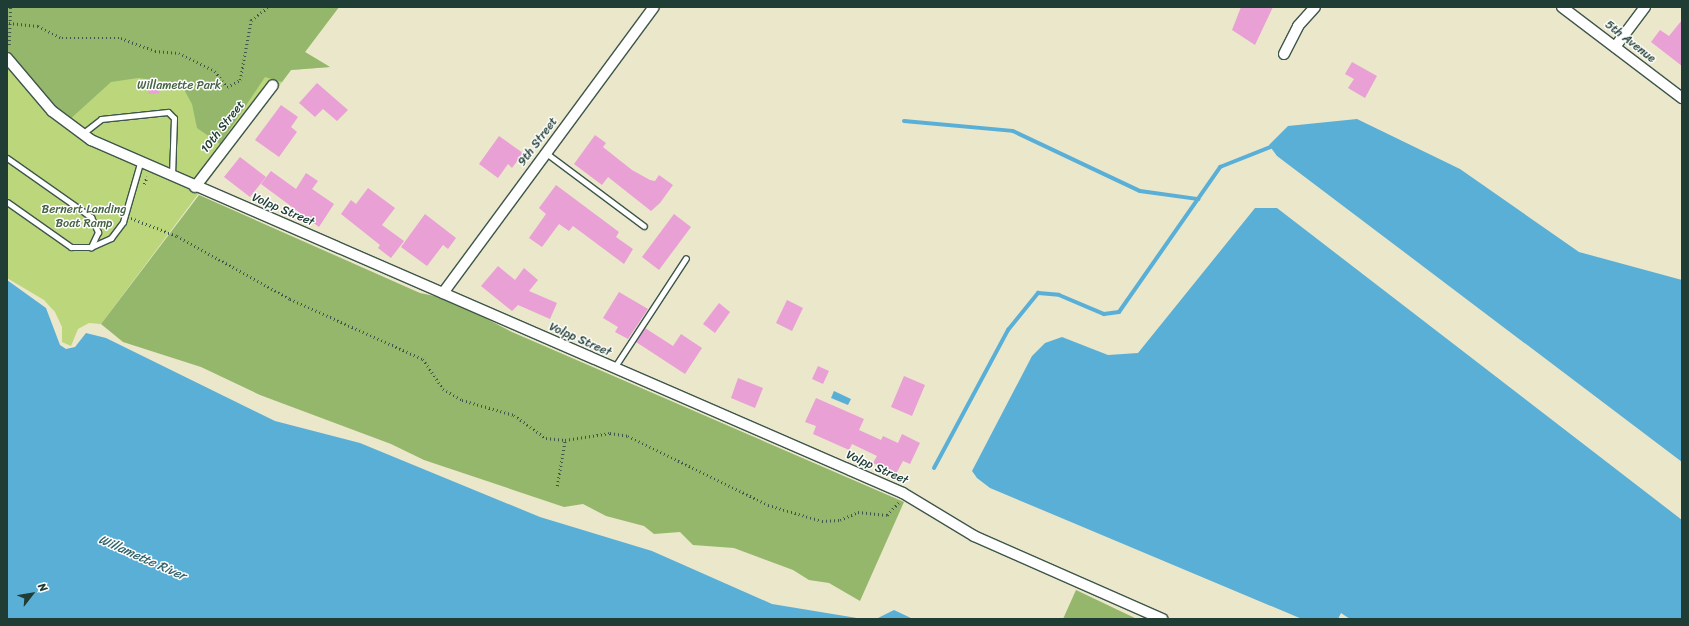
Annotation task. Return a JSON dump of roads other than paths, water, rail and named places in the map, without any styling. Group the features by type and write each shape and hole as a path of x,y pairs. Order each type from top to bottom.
{"street":[{"name":"9th Street","path":"443,293 654,7"},
{"path":"1284,54 1298,26 1315,7"},
{"name":"5th Avenue","path":"1562,7 1682,98"},
{"path":"1615,47 1644,7"},
{"name":"Volpp Street","path":"7,58 52,111 82,134 140,163 903,493 974,536 1162,619"},
{"name":"10th Street","path":"195,187 273,85"}],"lane":[{"path":"82,134 101,119 168,112 174,118 172,177"},
{"path":"546,153 644,226"},
{"path":"7,158 91,217 98,232 91,247"},
{"path":"7,202 71,247 91,247 112,238 125,216 140,163"},
{"path":"614,369 686,258"}],"water":[{"path":"1357,119 1460,169 1579,252 1682,280 1682,462 1277,156 1269,145 1288,126"},
{"path":"1255,208 1277,208 1682,520 1682,619 1350,619 1341,613 1338,619 1302,619 990,488 977,478 972,471 1032,356 1045,343 1062,337 1108,355 1138,353"},
{"name":"Willamette River","path":"7,280 46,308 60,345 66,349 75,347 86,333 106,338 275,421 360,443 540,517 652,551 772,604 863,619 7,619"},
{"path":"834,391 851,399 848,405 831,398"},
{"path":"894,610 913,619 876,619"}],"waterway":[{"path":"904,121 1013,131 1140,191 1198,199"},
{"path":"934,468 1008,330 1038,293 1059,295 1104,314 1119,312 1220,167 1273,146"}],"park label":[{"name":"Willamette Park","path":"179,86"},
{"name":"Bernert Landing Boat Ramp","path":"84,217"}]}
